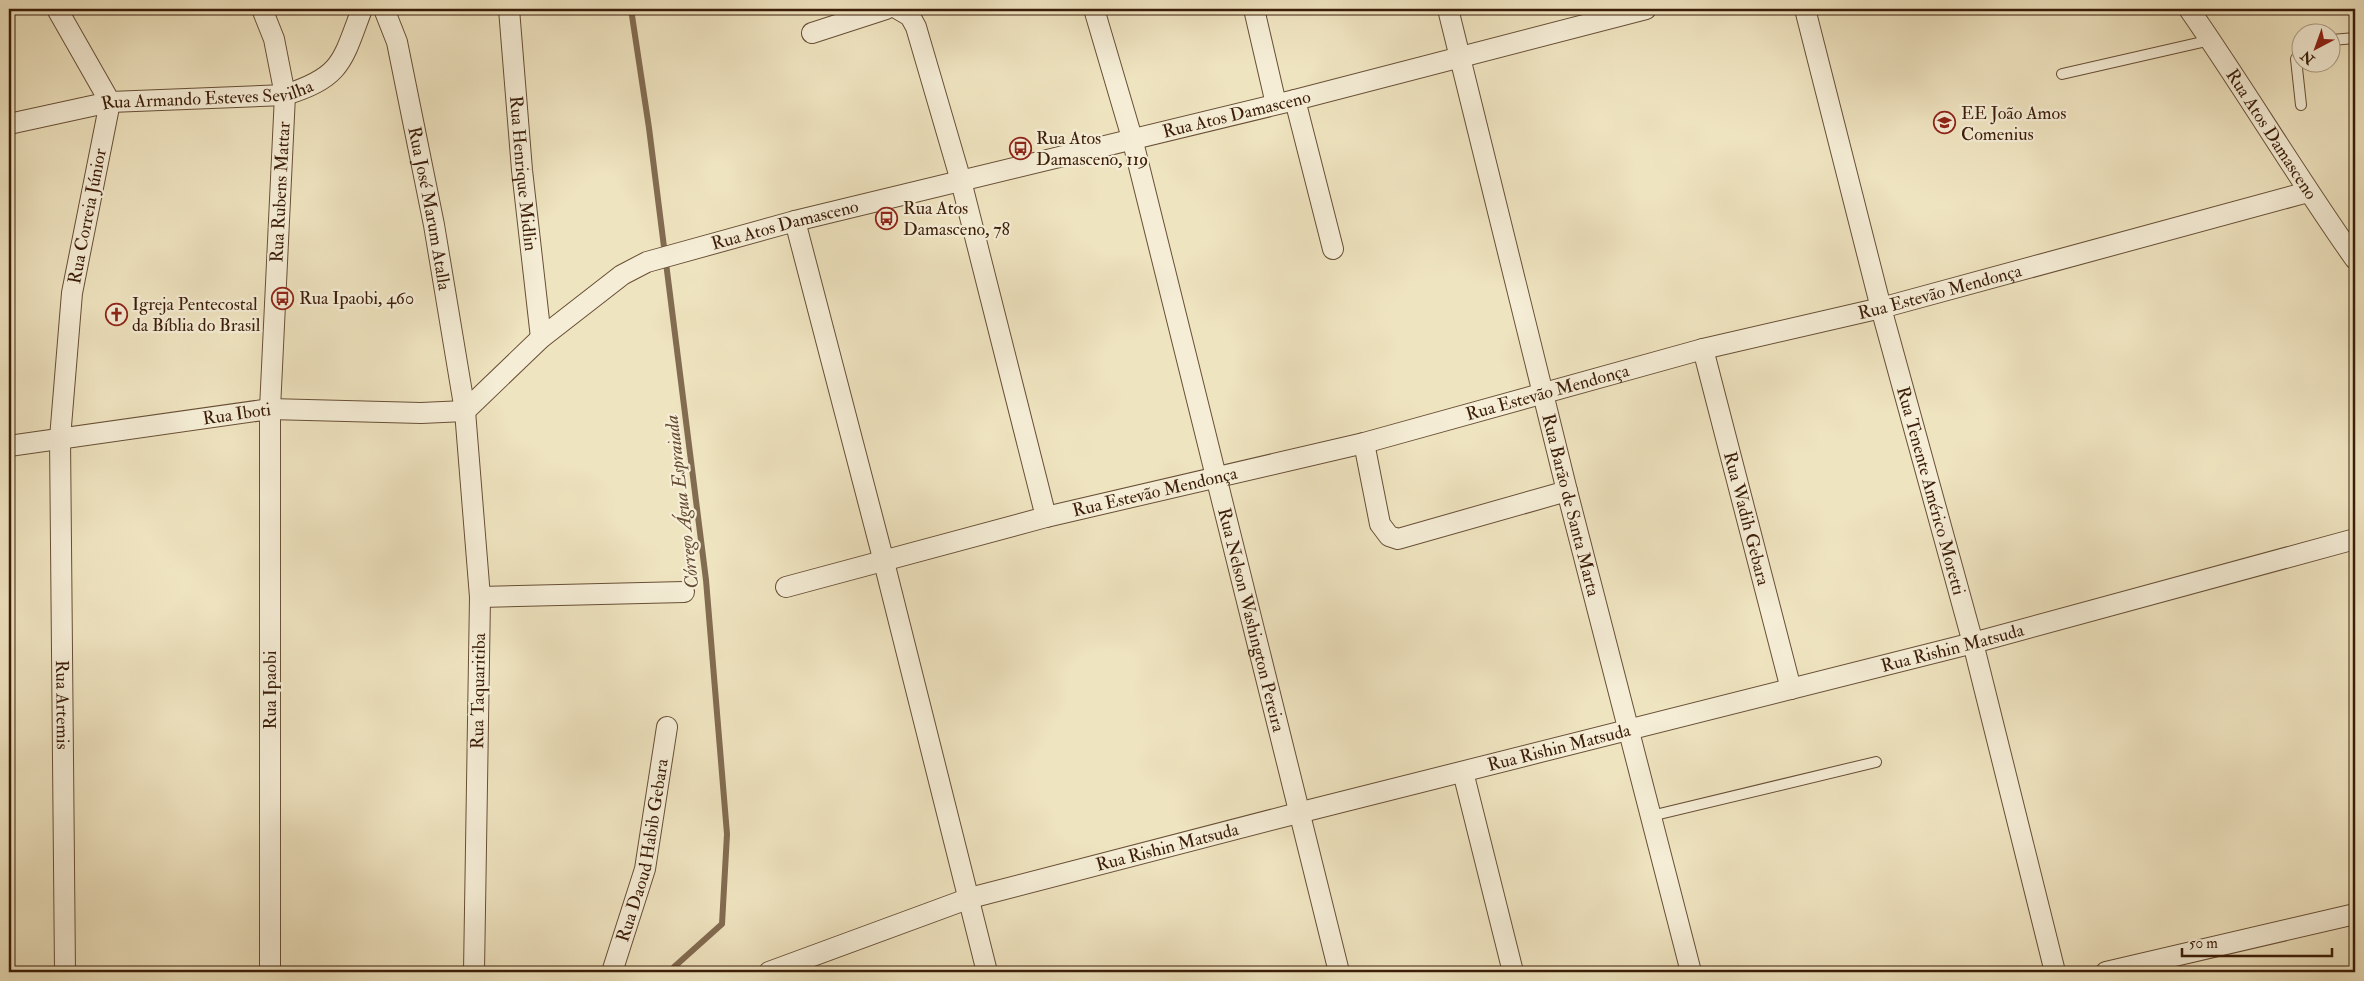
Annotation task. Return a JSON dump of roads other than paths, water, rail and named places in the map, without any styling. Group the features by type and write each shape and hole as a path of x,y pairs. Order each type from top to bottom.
{"street":[{"path":"57,9 110,102"},
{"name":"Rua Rubens Mattar","path":"262,9 274,39 284,95 270,408"},
{"name":"Rua Armando Esteves Sevilha","path":"9,124 110,102 284,95 312,87 335,69 343,58 362,9"},
{"name":"Rua José Marum Atalla","path":"384,9 397,42 434,225 465,411"},
{"name":"Rua Henrique Midlin","path":"509,9 522,170 541,338"},
{"path":"812,33 886,9"},
{"path":"898,9 910,16 916,27 961,181 1046,517"},
{"name":"Rua Nelson Washington Pereira","path":"1094,9 1132,138 1339,972"},
{"path":"1254,9 1333,249"},
{"name":"Rua Barão de Santa Marta","path":"1448,9 1545,393 1567,491 1691,972"},
{"name":"Rua Atos Damasceno","path":"465,411 541,338 622,275 647,262 795,221 1286,102 1646,9"},
{"name":"Rua Tenente Américo Moretti","path":"1805,9 1881,308 1973,643 2055,972"},
{"name":"Rua Atos Damasceno","path":"2189,9 2211,40 2308,192 2355,259"},
{"name":"Rua Correia Júnior","path":"60,438 72,293 110,102"},
{"name":"Rua Estevão Mendonça","path":"786,587 1046,517 1215,476 1364,443 1703,349 1881,308 2308,192"},
{"path":"795,221 970,898 987,972"},
{"name":"Rua Wadih Gebara","path":"1703,349 1791,689"},
{"name":"Rua Iboti","path":"9,446 270,408 421,413 465,411"},
{"name":"Rua Ipaobi","path":"270,408 270,972"},
{"name":"Rua Taquaritiba","path":"465,411 480,596 474,972"},
{"name":"Rua Artemis","path":"60,438 65,972"},
{"path":"1364,443 1380,524 1389,536 1398,539 1567,491"},
{"name":"Rua Rishin Matsuda","path":"769,972 970,898 1298,813 1973,643 2355,539"},
{"path":"480,596 684,592"},
{"name":"Rua Daoud Habib Gebara","path":"612,972 645,869 667,727"},
{"path":"1463,772 1513,972"},
{"path":"2106,972 2355,914"}],"lane":[{"path":"2342,39 2355,38"},
{"path":"2062,74 2211,40"},
{"path":"2297,72 2301,105"},
{"path":"1651,816 1876,762"}],"waterway":[{"name":"Córrego Água Espraiada","path":"631,9 649,128 706,580 727,834 722,924 674,967 672,972"}],"place":[{"name":"EE João Amos Comenius","path":"1945,123"},
{"name":"Rua Atos Damasceno, 119","path":"1020,148"},
{"name":"Rua Atos Damasceno, 78","path":"887,218"},
{"name":"Rua Ipaobi, 460","path":"283,298"},
{"name":"Igreja Pentecostal da Bíblia do Brasil","path":"116,314"}]}
